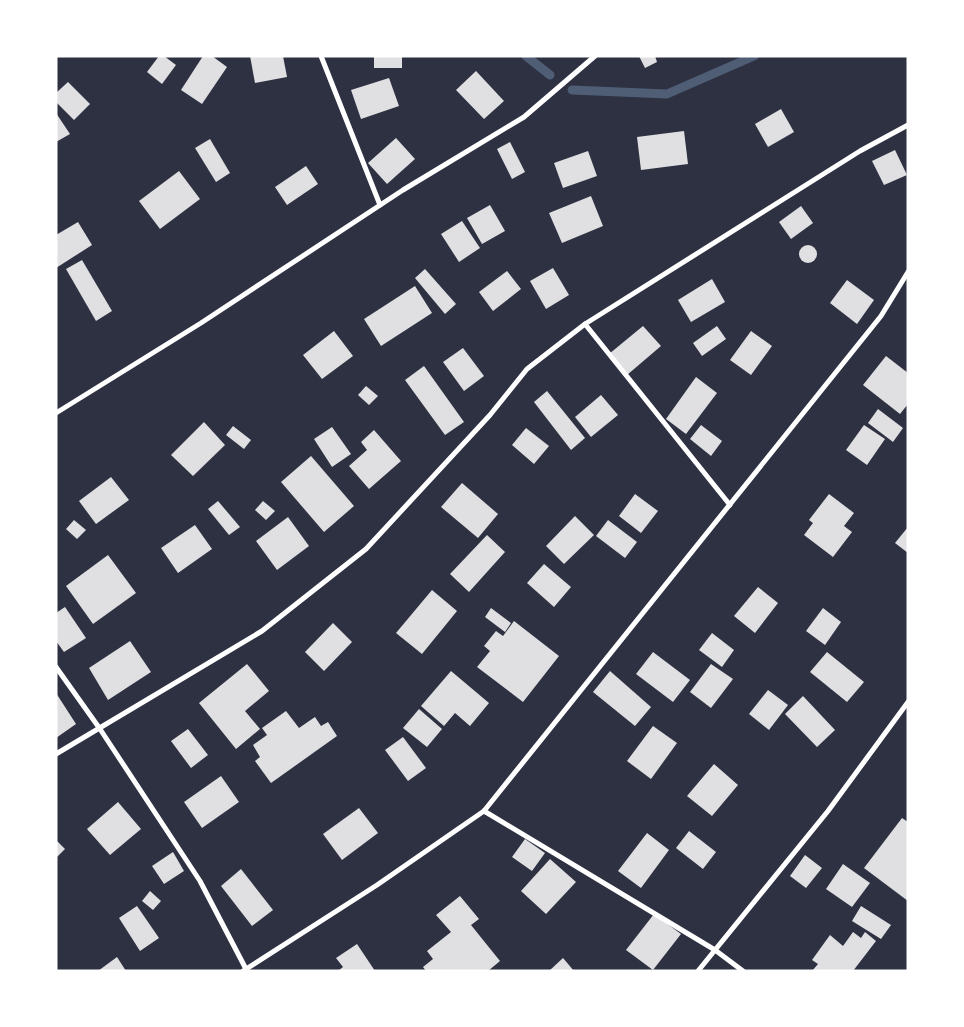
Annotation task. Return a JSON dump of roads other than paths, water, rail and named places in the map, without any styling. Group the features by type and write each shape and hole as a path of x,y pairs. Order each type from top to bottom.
{"street":[{"path":"321,56 380,205"},
{"path":"56,413 202,323 402,190 524,117 595,56"},
{"path":"56,754 262,632 366,548 490,415 527,369 585,324 860,151 908,125"},
{"path":"56,666 100,729 200,882 245,970 378,886 484,811 881,316 908,272"},
{"path":"585,324 730,505"},
{"path":"698,971 828,811 908,702"},
{"path":"484,811 715,950 743,971"}],"waterway":[{"path":"526,56 550,75"},
{"path":"572,90 667,94 754,56"}]}
